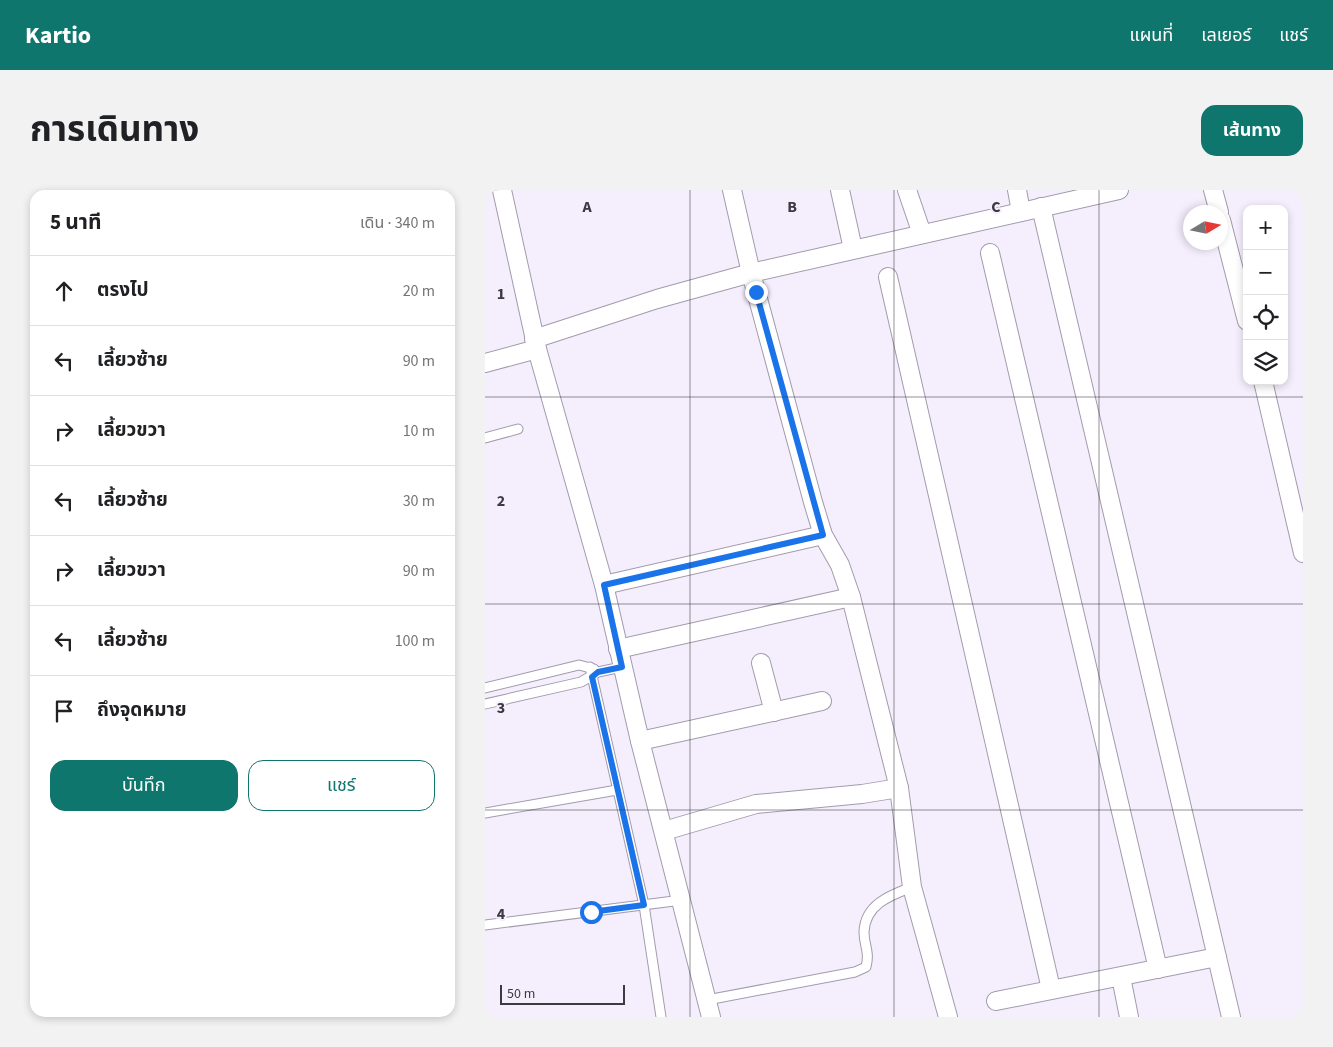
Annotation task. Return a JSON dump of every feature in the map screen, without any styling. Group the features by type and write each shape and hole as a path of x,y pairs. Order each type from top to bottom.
{"street":[{"path":"502,190 535,344 604,585 640,741 711,1017"},
{"path":"733,190 751,273 823,535 840,565 851,597 899,788 912,887 948,1017"},
{"path":"840,190 853,249"},
{"path":"907,190 922,234"},
{"path":"1017,190 1021,212"},
{"path":"485,363 657,299 751,273 1119,190"},
{"path":"1213,190 1217,205"},
{"path":"1041,207 1231,1017"},
{"path":"1228,247 1243,305"},
{"path":"990,253 1158,969"},
{"path":"888,278 1051,988"},
{"path":"1264,385 1303,553"},
{"path":"604,585 823,535"},
{"path":"618,649 851,597"},
{"path":"761,663 774,712"},
{"path":"640,741 822,702"},
{"path":"664,831 756,804 862,794 899,788"},
{"path":"996,1001 1051,988 1121,977 1217,957"},
{"path":"1121,977 1129,1017"},
{"path":"933,1017 942,995"}],"lane":[{"path":"485,438 518,429"},
{"path":"485,688 579,665 593,672"},
{"path":"485,704 581,682 593,672 622,667"},
{"path":"593,672 617,790 644,905 661,1017"},
{"path":"485,813 617,790"},
{"path":"707,1000 855,972 866,967 869,956 864,932 867,918 884,898 912,887"},
{"path":"485,925 682,900"}],"route":[{"path":"591,912 644,905 592,677 598,672 622,667 604,585 823,535 756,292"}]}
